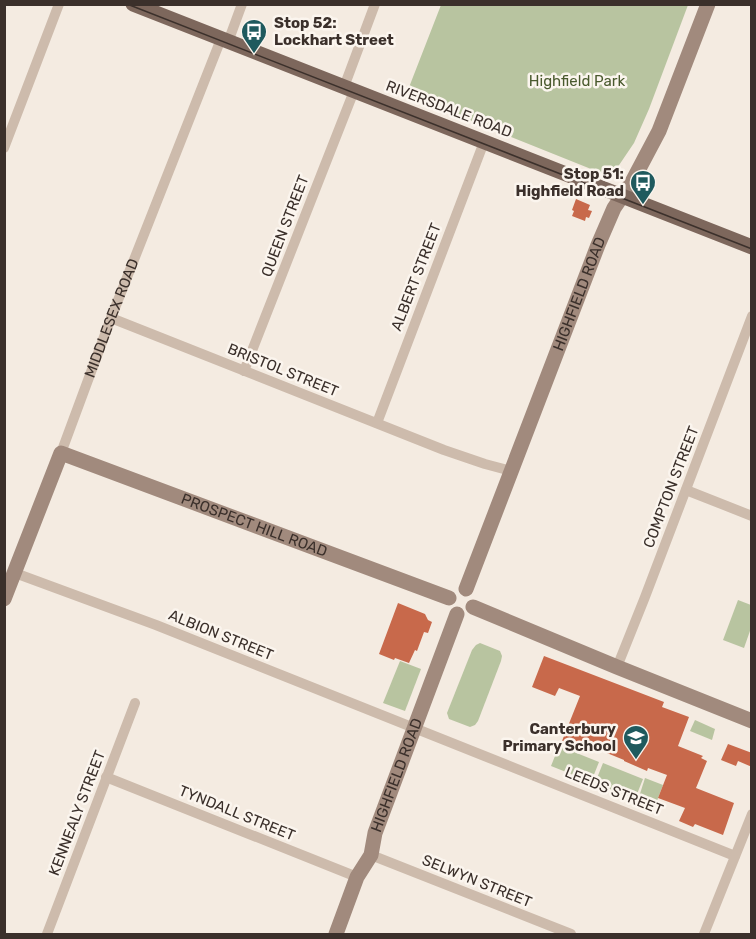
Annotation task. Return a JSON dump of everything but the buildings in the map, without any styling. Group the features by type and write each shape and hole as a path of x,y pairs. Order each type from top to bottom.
{"main road":[{"name":"RIVERSDALE ROAD","path":"133,4 752,247"},
{"name":"HIGHFIELD ROAD","path":"466,589 598,245 614,208 646,157 659,131 708,4"},
{"name":"MIDDLESEX ROAD","path":"4,599 61,453"},
{"name":"PROSPECT HILL ROAD","path":"61,453 449,598"},
{"path":"457,589 466,589 474,597 473,607 467,613 457,614 449,607 449,598 457,589"},
{"path":"473,607 752,721"},
{"name":"HIGHFIELD ROAD","path":"336,934 357,877 371,855 375,833 457,614"}],"street":[{"path":"4,148 59,4"},
{"name":"MIDDLESEX ROAD","path":"61,453 111,318 212,63 242,4"},
{"name":"QUEEN STREET","path":"244,371 349,89 375,4"},
{"name":"ALBERT STREET","path":"377,423 484,142"},
{"name":"COMPTON STREET","path":"617,667 752,316"},
{"name":"BRISTOL STREET","path":"111,318 444,450 512,471"},
{"path":"686,490 752,516"},
{"name":"ALBION STREET","path":"15,573 156,625 415,728"},
{"name":"KENNEALY STREET","path":"47,934 135,703"},
{"name":"LEEDS STREET","path":"415,728 735,856"},
{"name":"TYNDALL STREET","path":"106,777 357,877"},
{"path":"704,934 752,814"},
{"name":"SELWYN STREET","path":"371,855 571,934"}],"green space":[{"name":"Highfield Park","path":"441,4 688,5 634,143 611,177 406,95"},
{"path":"738,600 751,605 751,628 744,648 723,640"},
{"path":"480,643 500,651 502,656 478,721 470,727 449,719 447,713 472,650"},
{"path":"400,661 421,669 405,711 383,703"},
{"path":"695,720 715,729 712,740 690,731"},
{"path":"559,746 599,762 591,782 551,766"},
{"path":"603,763 643,779 635,799 595,783"},
{"path":"645,778 663,785 655,806 638,800"}],"tram line":[{"path":"127,4 752,249"}],"place":[{"name":"Stop 52: Lockhart Street","path":"254,55"},
{"name":"Stop 51: Highfield Road","path":"643,206"},
{"name":"Canterbury Primary School","path":"636,761"}]}
